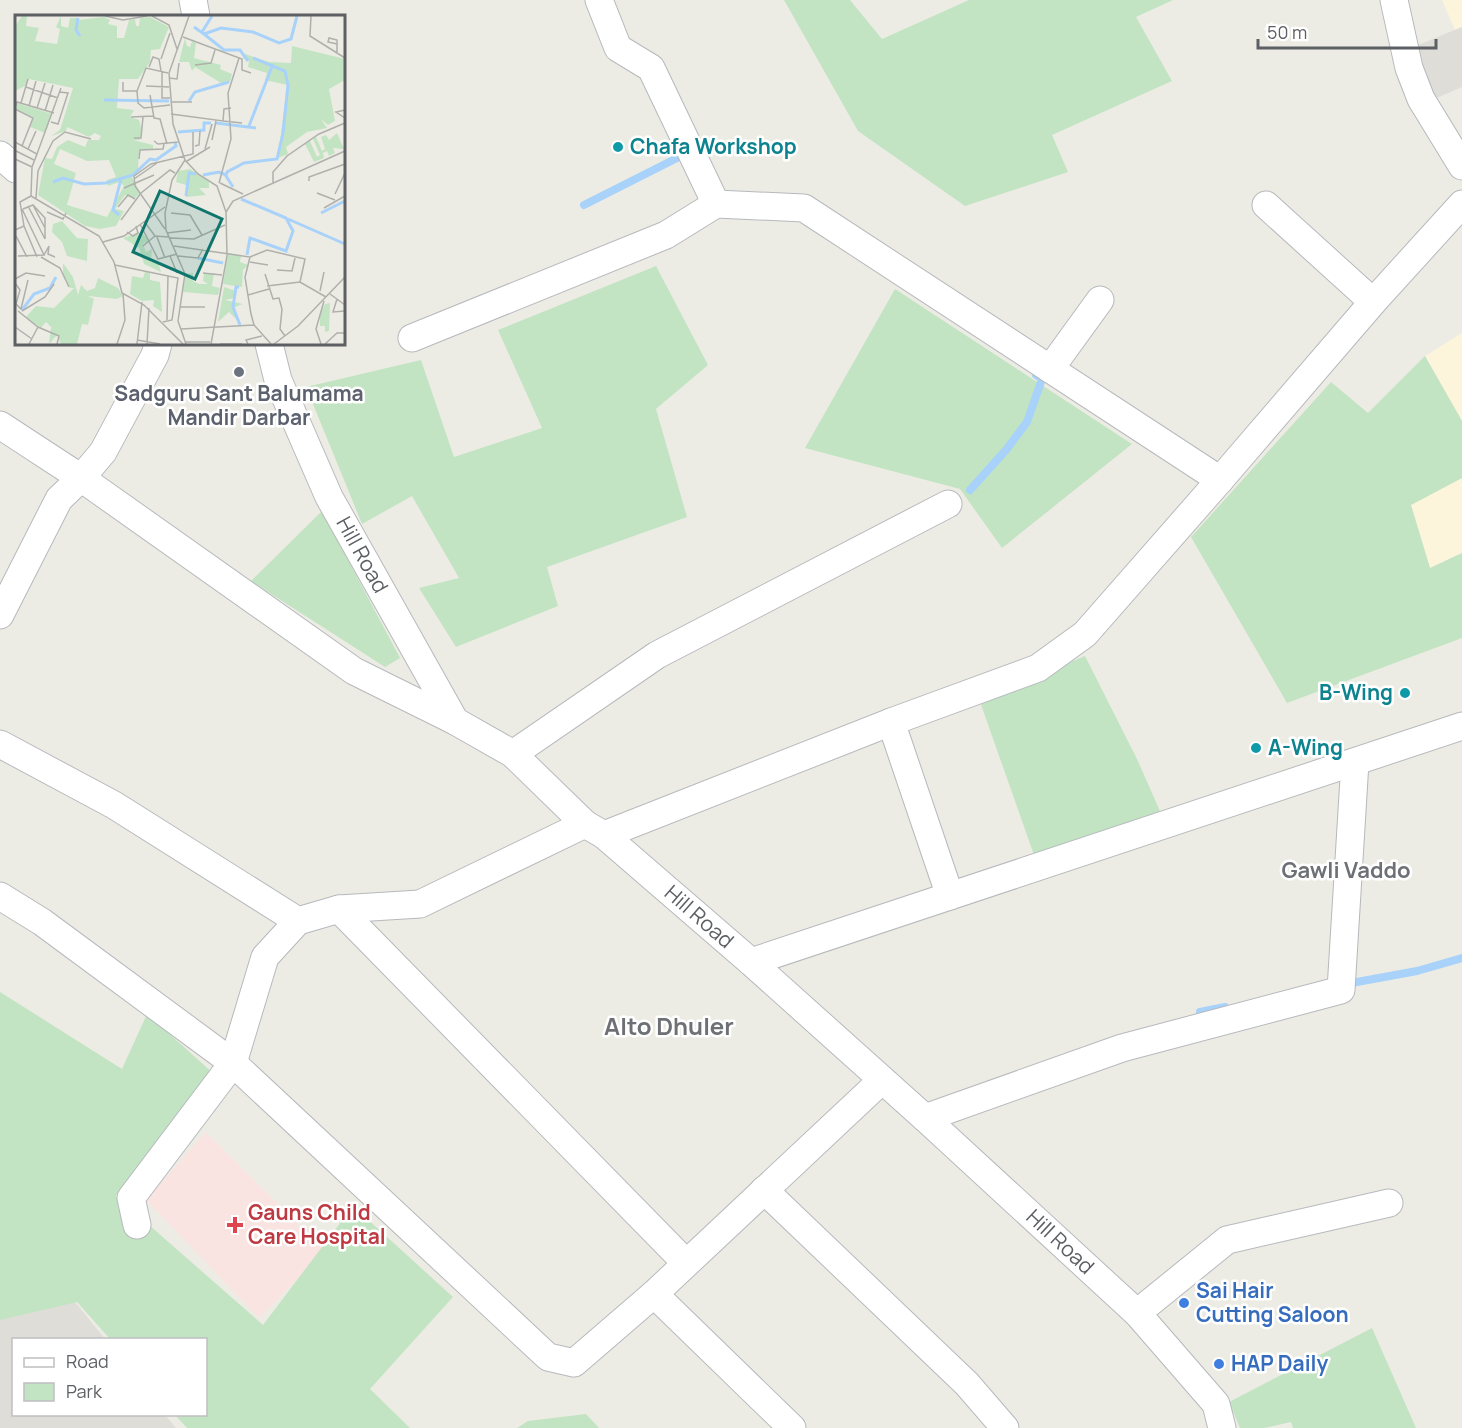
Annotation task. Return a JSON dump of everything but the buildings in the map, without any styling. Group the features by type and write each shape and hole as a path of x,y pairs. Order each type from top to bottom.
{"street":[{"path":"193,0 196,15"},
{"path":"599,0 618,48 651,68 716,204"},
{"path":"1394,0 1409,68 1421,99 1462,166"},
{"path":"0,155 15,168"},
{"path":"412,338 666,235 716,204 804,208 1220,480"},
{"path":"137,1225 130,1198 233,1063 264,957 298,921 339,909 420,904 594,829 1038,668 1084,634 1373,302 1462,204"},
{"path":"1266,205 1373,302"},
{"path":"1050,369 1100,300"},
{"path":"0,615 59,499 103,452 155,355 158,345"},
{"name":"Hill Road","path":"269,345 278,380 329,497 455,721 513,754 594,829 751,962 1137,1313 1216,1404 1222,1428"},
{"path":"0,425 81,478 354,671 455,721"},
{"path":"513,754 657,655 948,504"},
{"path":"891,722 950,896"},
{"path":"751,962 1462,726"},
{"path":"0,744 114,805 298,921"},
{"path":"925,1119 1122,1048 1341,990 1355,762"},
{"path":"0,896 42,922 233,1063 548,1357 574,1363 654,1293 882,1080"},
{"path":"339,909 686,1263"},
{"path":"764,1190 967,1384 1005,1428"},
{"path":"1137,1313 1227,1240 1389,1203"},
{"path":"654,1293 792,1428"}],"shaded area":[{"path":"1442,0 1462,0 1462,27 1455,30"},
{"path":"1462,27 1462,87 1432,100 1413,47"},
{"path":"1462,333 1462,421 1425,356"},
{"path":"1462,478 1462,553 1430,568 1411,505"},
{"name":"Gauns Child Care Hospital","path":"206,1132 325,1251 259,1318 146,1200"},
{"path":"43,1262 104,1338 12,1338 12,1416 166,1416 176,1428 0,1428 0,1304"}],"green space":[{"path":"784,0 850,0 882,39 969,0 1173,0 1136,17 1172,81 1052,135 1068,172 965,206 858,131"},
{"path":"656,266 708,365 656,409 687,517 547,567 558,606 456,647 419,588 459,578 412,496 362,524 306,387 421,360 454,457 542,428 498,330"},
{"path":"895,289 1132,444 1002,548 960,489 805,448"},
{"path":"1425,356 1462,421 1462,478 1411,505 1430,568 1462,553 1462,638 1287,703 1191,537 1331,382 1368,413"},
{"path":"322,511 400,658 385,667 251,581"},
{"path":"1085,656 1137,759 1160,811 1034,855 979,699"},
{"path":"0,992 122,1069 147,1014 214,1074 116,1196 263,1325 353,1206 453,1297 370,1389 410,1428 187,1428 176,1416 207,1416 207,1338 109,1338 77,1302 0,1320"},
{"path":"1372,1328 1416,1428 1293,1428 1291,1422 1264,1428 1240,1428 1229,1402"},
{"path":"586,1414 599,1428 517,1428 528,1421"}],"waterway":[{"path":"584,205 683,155 681,152"},
{"path":"970,490 1006,450 1027,422 1042,379 1036,375"},
{"path":"1346,984 1417,971 1462,958"},
{"path":"1200,1012 1225,1007"}],"place":[{"name":"Chafa Workshop","path":"618,147"},
{"name":"Sadguru Sant Balumama Mandir Darbar","path":"239,372"},
{"name":"B-Wing","path":"1405,693"},
{"name":"A-Wing","path":"1256,748"},
{"name":"Gauns Child Care Hospital","path":"235,1225"},
{"name":"Sai Hair Cutting Saloon","path":"1184,1303"},
{"name":"HAP Daily","path":"1219,1364"}],"district":[{"name":"Gawli Vaddo","path":"1346,870"},
{"name":"Alto Dhuler","path":"669,1027"}]}
